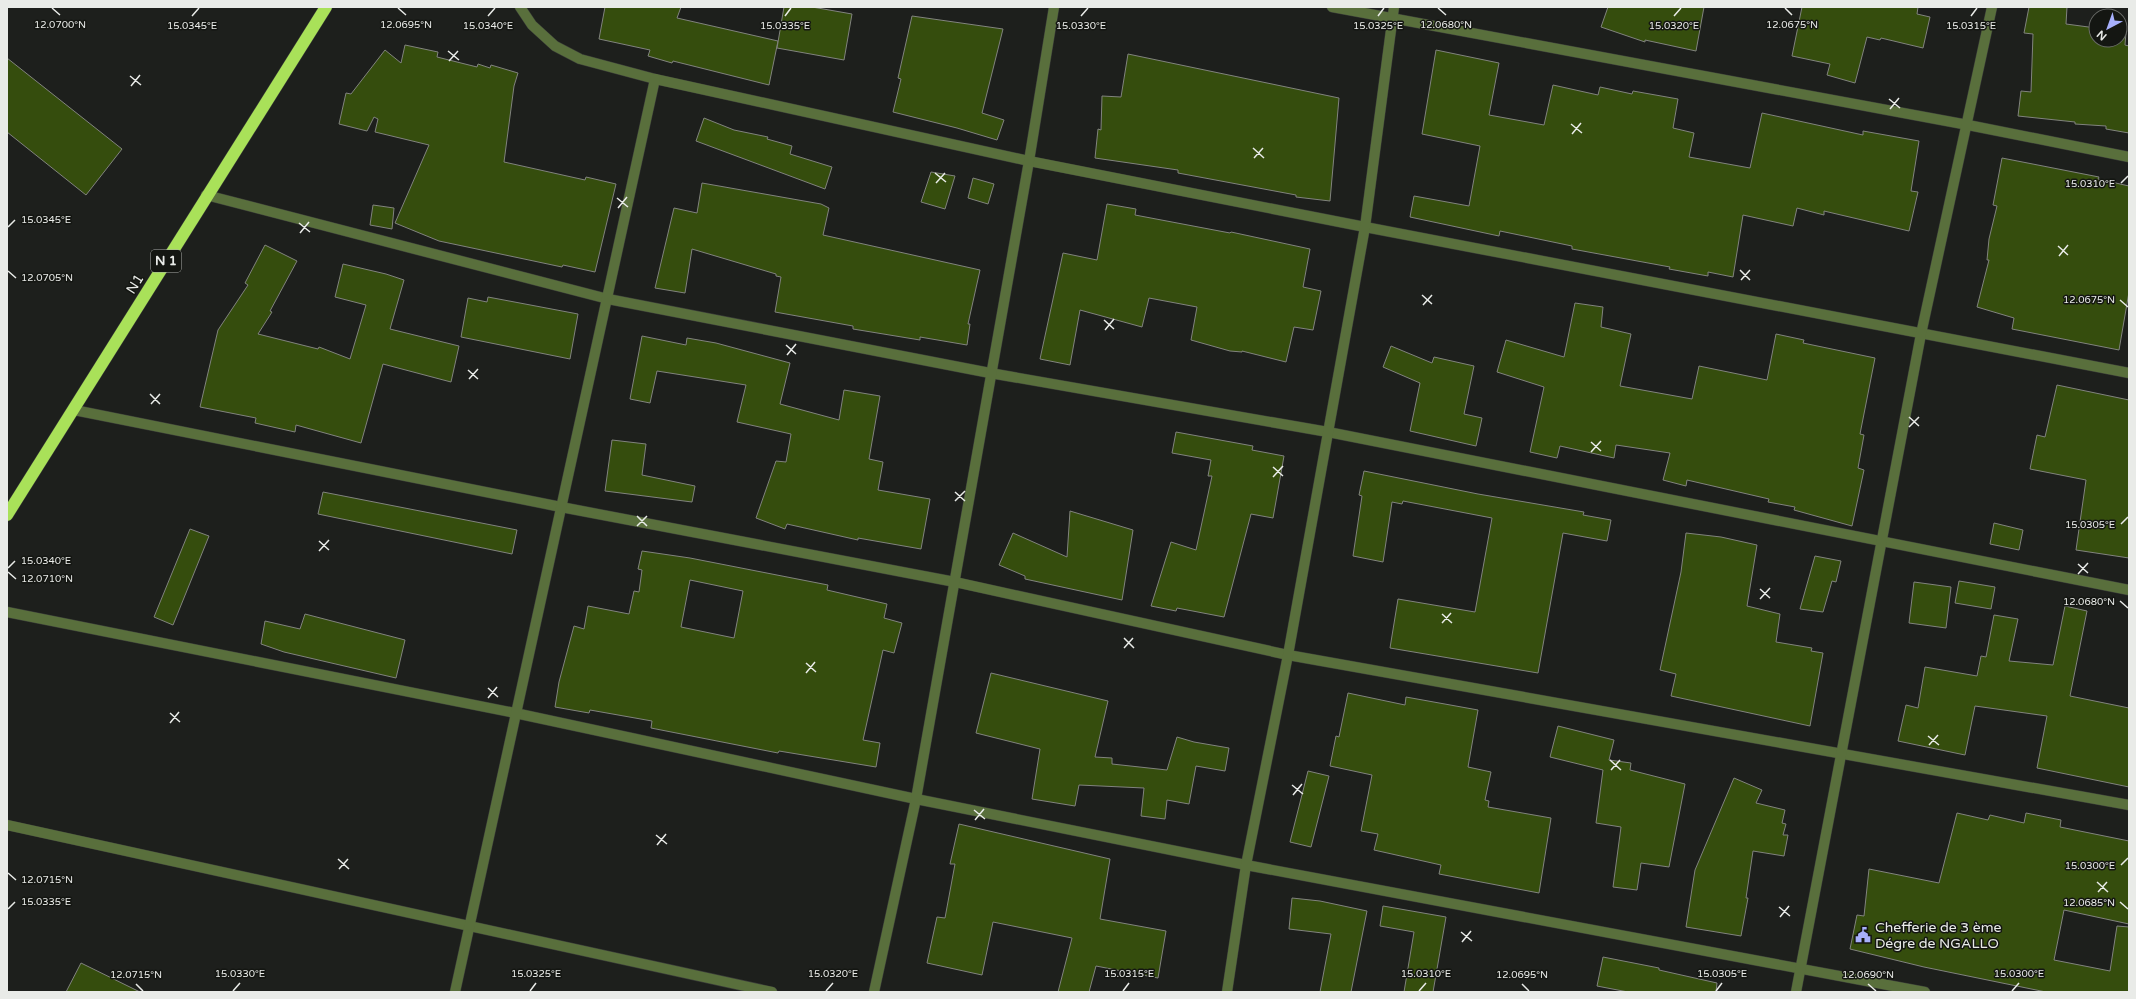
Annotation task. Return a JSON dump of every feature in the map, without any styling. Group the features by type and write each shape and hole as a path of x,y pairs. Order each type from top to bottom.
{"highway":[{"name":"N1","path":"7,515 74,410 206,195 326,7"}],"street":[{"path":"520,7 532,25 555,46 580,59 655,79 1029,161 1365,227 2129,373"},
{"path":"874,992 916,799 990,372 1029,161 1054,7"},
{"path":"1332,7 1968,125 2129,157"},
{"path":"1227,992 1246,865 1288,655 1365,227 1394,7"},
{"path":"1796,992 1843,754 1881,540 1921,334 1968,125 1992,7"},
{"path":"455,992 655,79"},
{"path":"206,195 608,299 990,372 1328,432 2129,590"},
{"path":"74,410 561,507 954,582 1288,655 2129,805"},
{"path":"7,612 515,713 916,799 1246,865 1925,992"},
{"path":"7,824 772,992"}],"building":[{"path":"605,7 681,7 677,18 778,41 769,85 673,61 672,63 648,56 650,50 599,39"},
{"path":"784,7 812,7 852,14 844,60 777,48"},
{"path":"1608,7 1704,7 1696,51 1645,40 1645,42 1601,27"},
{"path":"1802,7 1918,7 1917,14 1930,17 1923,48 1881,38 1880,40 1867,37 1855,83 1827,75 1830,64 1792,56"},
{"path":"2029,7 2067,7 2066,24 2088,27 2088,48 2128,48 2129,46 2129,133 2106,129 2106,126 2075,124 2075,122 2018,116 2021,91 2031,92 2033,34 2024,33"},
{"path":"912,16 1003,29 982,113 1004,120 997,140 893,112 901,79 898,78"},
{"path":"405,45 438,52 437,57 477,67 478,64 490,68 491,65 518,73 514,86 504,162 585,180 586,177 616,184 595,272 563,265 562,267 439,241 395,223 429,145 375,132 378,119 374,117 367,131 339,124 346,93 351,94 385,50 401,63"},
{"path":"1436,50 1499,63 1489,115 1544,125 1553,85 1598,95 1600,87 1632,94 1633,91 1678,99 1673,128 1694,133 1689,157 1750,168 1762,113 1863,135 1863,131 1919,141 1911,191 1918,192 1909,231 1824,211 1824,215 1797,208 1793,226 1743,215 1733,277 1708,272 1708,276 1669,269 1670,267 1572,249 1572,246 1500,231 1499,236 1410,217 1414,196 1469,206 1480,146 1422,134"},
{"path":"1128,54 1339,98 1330,201 1296,197 1296,195 1178,173 1178,170 1095,158 1098,129 1101,130 1102,96 1121,97"},
{"path":"7,58 122,149 86,195 7,132"},
{"path":"704,118 734,130 768,137 767,139 792,146 790,154 832,167 825,189 696,141"},
{"path":"2002,158 2099,177 2098,179 2129,186 2129,292 2119,350 2012,329 2014,318 1977,307 1989,260 1987,260 1989,239 1997,206 1993,205"},
{"path":"931,172 955,176 945,209 921,202"},
{"path":"973,178 994,184 988,204 968,198"},
{"path":"702,183 821,204 829,208 823,235 980,270 968,324 970,324 967,345 920,337 920,340 853,329 853,326 775,312 781,277 776,276 776,274 692,249 685,293 655,288 674,208 697,213"},
{"path":"1107,204 1136,209 1135,215 1231,232 1310,249 1303,287 1321,291 1313,330 1294,327 1286,362 1242,351 1230,351 1191,340 1197,307 1149,298 1142,327 1080,310 1070,365 1040,359 1063,253 1097,260"},
{"path":"373,205 394,208 392,229 370,225"},
{"path":"265,245 297,261 270,311 272,312 258,334 318,349 319,347 350,359 366,305 335,297 343,264 386,274 404,280 390,329 459,346 451,382 383,364 361,443 296,425 295,432 255,423 256,418 200,407 218,330 248,285 245,283"},
{"path":"488,297 578,314 570,359 461,337 468,298 487,302"},
{"path":"1575,303 1603,307 1601,327 1631,334 1620,386 1692,399 1699,366 1767,380 1776,334 1804,340 1803,343 1875,358 1860,434 1864,435 1858,468 1864,470 1852,526 1794,510 1795,507 1768,502 1769,499 1687,480 1686,486 1663,480 1670,453 1616,445 1614,458 1560,446 1557,458 1530,452 1544,387 1497,372 1506,340 1564,357"},
{"path":"642,336 686,345 687,338 716,343 790,363 780,404 839,420 844,390 880,396 869,459 883,462 878,490 930,499 921,549 858,538 858,540 787,524 785,529 756,518 776,461 786,462 791,434 737,422 746,385 657,371 650,403 630,399"},
{"path":"1391,346 1432,363 1434,357 1474,366 1464,414 1482,418 1476,446 1410,431 1420,383 1383,367"},
{"path":"2057,385 2129,400 2129,558 2076,550 2086,480 2030,469 2037,435 2045,437"},
{"path":"1176,432 1253,446 1252,450 1284,456 1273,518 1251,514 1224,617 1177,608 1176,611 1151,606 1171,542 1196,550 1212,476 1208,476 1211,460 1172,453"},
{"path":"612,440 646,444 642,475 695,486 692,502 605,491"},
{"path":"1364,471 1478,494 1584,512 1583,515 1611,520 1607,541 1563,533 1538,673 1390,648 1398,599 1475,612 1492,518 1403,501 1402,504 1392,502 1383,562 1353,556 1362,496 1359,495"},
{"path":"323,492 517,530 512,554 318,514"},
{"path":"1070,511 1133,530 1122,600 1025,579 1025,576 999,565 1013,533 1067,557"},
{"path":"1994,523 2023,530 2019,550 1990,544"},
{"path":"190,529 209,536 173,625 154,617"},
{"path":"1686,533 1721,537 1757,545 1747,606 1780,614 1776,642 1812,648 1811,651 1823,653 1810,726 1671,696 1676,674 1660,670 1681,572"},
{"path":"642,551 690,558 828,585 827,590 887,604 884,618 902,623 894,653 883,650 863,740 880,743 876,767 779,751 778,753 651,728 652,721 590,710 589,713 555,707 559,682 574,626 584,629 588,606 629,614 634,591 639,592 642,570 638,569","holes":["690,580 743,591 734,638 681,627"]},
{"path":"1815,556 1841,561 1836,582 1832,581 1823,612 1800,609"},
{"path":"1959,581 1995,587 1991,609 1955,603"},
{"path":"1914,582 1951,587 1946,628 1909,623"},
{"path":"2065,606 2087,611 2070,696 2129,708 2129,787 2037,768 2047,716 1975,706 1965,755 1898,741 1906,705 1918,708 1925,667 1977,676 1981,656 1986,657 1994,615 2018,619 2009,661 2053,665"},
{"path":"305,614 405,640 396,678 284,652 261,644 265,621 300,629"},
{"path":"991,673 1108,701 1095,757 1112,758 1112,764 1167,770 1177,737 1194,742 1229,748 1225,771 1196,766 1189,804 1167,800 1165,819 1141,816 1144,788 1079,785 1075,806 1032,799 1040,749 976,733"},
{"path":"1348,693 1405,705 1406,697 1478,710 1468,767 1491,772 1485,800 1489,801 1488,807 1551,818 1539,893 1439,874 1441,865 1374,850 1378,834 1361,831 1372,775 1330,766 1336,736 1339,737"},
{"path":"1558,726 1614,740 1609,760 1631,763 1630,770 1685,784 1669,867 1641,863 1637,890 1613,887 1621,827 1596,823 1603,770 1550,757"},
{"path":"1308,771 1329,776 1311,847 1290,842"},
{"path":"1734,778 1762,790 1756,803 1785,810 1782,823 1786,824 1783,835 1788,835 1784,856 1753,851 1746,898 1748,898 1741,936 1686,927 1695,870"},
{"path":"1957,813 1988,820 1990,815 2024,823 2026,813 2061,820 2060,827 2129,841 2129,924 2064,910 2054,960 2110,971 2117,926 2129,927 2129,992 2046,992 1924,967 1850,949 1857,915 1864,916 1869,869 1939,883"},
{"path":"959,824 1110,859 1100,919 1166,931 1158,978 1096,966 1089,992 1058,992 1072,938 993,922 982,975 927,963 937,917 945,918 955,864 950,864"},
{"path":"1292,898 1320,901 1367,911 1351,992 1320,992 1331,934 1289,929"},
{"path":"1383,906 1446,917 1433,992 1404,992 1414,932 1380,926"},
{"path":"1603,957 1659,968 1659,970 1717,983 1716,992 1628,992 1597,986"},
{"path":"81,963 140,992 66,992"}],"place":[{"name":"Chefferie de 3 ème Dégre de NGALLO","path":"1863,935"}]}
